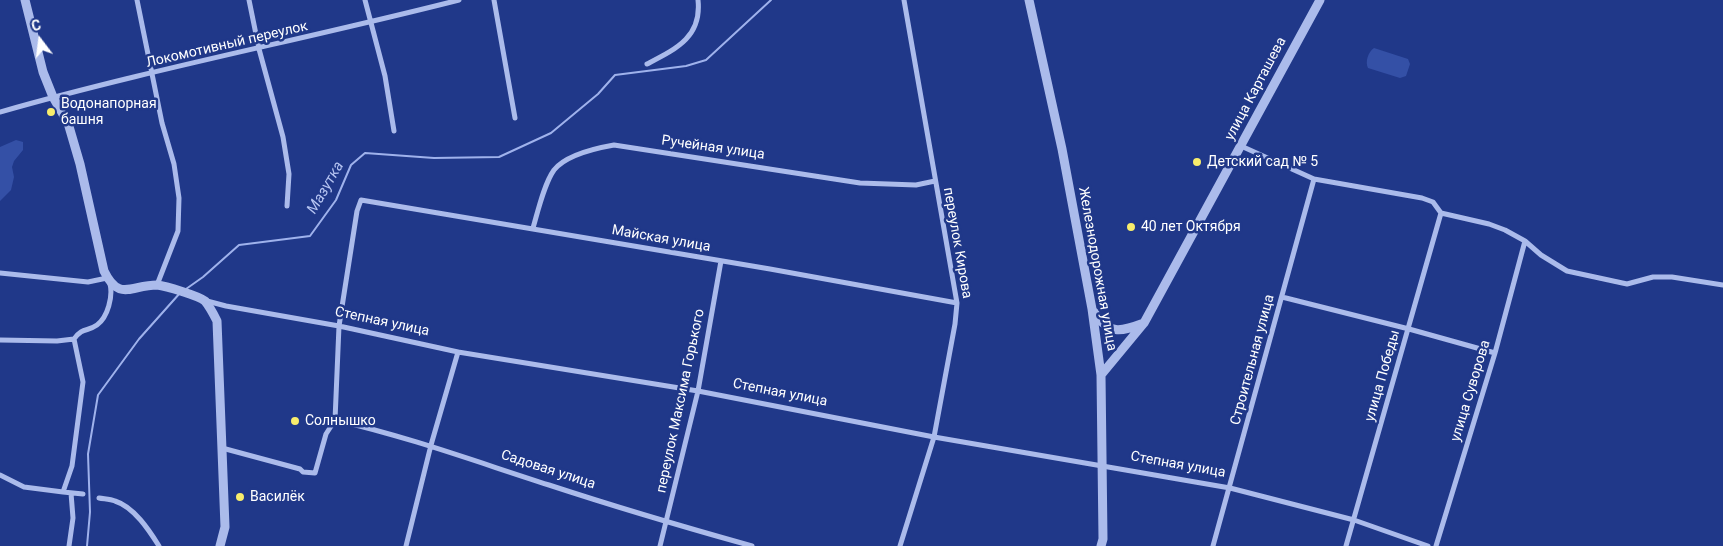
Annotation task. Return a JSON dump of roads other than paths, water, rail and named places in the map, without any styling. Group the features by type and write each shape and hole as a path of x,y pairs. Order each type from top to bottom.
{"street":[{"path":"25,0 43,72 53,97 68,123 80,164 104,271 112,290 106,315 97,325 80,331 74,339 83,382 72,466 63,492"},
{"path":"137,0 162,123 174,164 179,198 178,231 157,285"},
{"path":"249,0 283,137 289,174 287,206"},
{"path":"365,0 384,76 394,131"},
{"name":"Локомотивный переулок","path":"0,112 53,97 370,23 459,0"},
{"path":"494,0 515,118"},
{"path":"647,64 678,47 688,37 697,24 698,0"},
{"name":"переулок Кирова","path":"900,546 934,437 955,324 957,303 904,0"},
{"name":"Железнодорожная улица","path":"1029,0 1062,149 1102,375 1103,539 1101,546"},
{"name":"улица Карташева","path":"1102,375 1144,323 1320,0"},
{"name":"Ручейная улица","path":"533,228 543,193 554,169 572,157 591,149 614,145 860,182 916,185 935,181"},
{"path":"1241,146 1314,180 1422,198 1434,202 1441,213 1489,224 1525,241 1567,271 1627,284 1653,277 1672,277 1723,285"},
{"name":"Строительная улица","path":"1213,546 1314,180"},
{"name":"Майская улица","path":"339,326 357,211 362,200 533,228 957,303"},
{"name":"улица Победы","path":"1346,546 1441,213"},
{"name":"улица Суворова","path":"1436,546 1495,353 1525,241"},
{"name":"переулок Максима Горького","path":"660,546 698,391 721,261"},
{"path":"0,273 88,282 109,281"},
{"name":"Степная улица","path":"109,281 124,291 157,285 189,294 204,301 226,306 339,326 458,352 698,391 934,437 1230,488 1354,520 1428,546"},
{"path":"1282,297 1495,353"},
{"path":"204,301 217,322 225,527 220,546"},
{"path":"1092,310 1106,327 1117,331 1144,323"},
{"path":"221,447 300,469 303,472 315,473 326,434 335,420 339,326"},
{"path":"0,340 74,339"},
{"path":"406,546 431,445 458,352"},
{"name":"Садовая улица","path":"335,420 431,445 548,485 752,546"},
{"path":"0,475 24,487 83,494"},
{"path":"69,546 73,518 70,493"},
{"path":"99,498 114,501 128,507 159,546"}],"waterway":[{"name":"Мазутка","path":"186,289 203,277 239,245 310,236 336,200 351,165 365,153 434,158 499,157 551,133 598,94 615,75 686,66 706,60 771,0"},
{"name":"Мазутка","path":"87,546 90,512 88,454 98,395 139,339 180,293"}],"place":[{"name":"Водонапорная башня","path":"51,112"},
{"name":"Детский сад № 5","path":"1197,162"},
{"name":"40 лет Октября","path":"1131,227"},
{"name":"Солнышко","path":"295,421"},
{"name":"Василёк","path":"240,497"}]}
